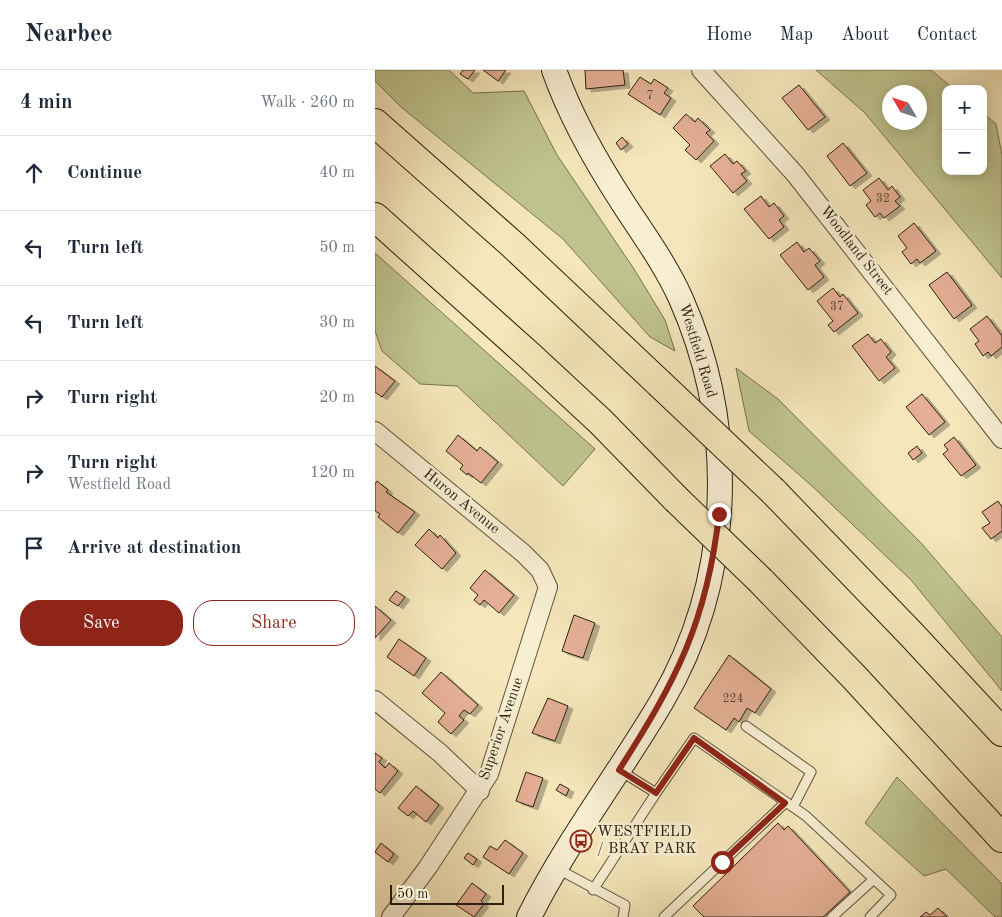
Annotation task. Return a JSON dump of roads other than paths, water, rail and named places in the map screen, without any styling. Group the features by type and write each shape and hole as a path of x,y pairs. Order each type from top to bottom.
{"highway":[{"path":"375,123 563,291 773,491 904,626 1002,732"},
{"path":"375,217 567,390 676,499 761,580 868,692 1002,838"}],"main road":[{"name":"Westfield Road","path":"529,917 555,868 619,770 675,676 697,624 706,596 719,514 721,486 714,404 704,362 680,297 663,264 578,129 554,70"}],"street":[{"name":"Woodland Street","path":"701,70 795,174 1002,439"},
{"name":"Huron Avenue","path":"375,431 518,549 544,576"},
{"name":"Superior Avenue","path":"391,917 480,791 489,774 547,593 544,576"},
{"path":"375,700 440,753 480,791"}],"lane":[{"path":"664,917 789,805 811,772 746,726"},
{"path":"593,890 694,738 806,816 891,895 870,917"},
{"path":"619,770 656,793"},
{"path":"555,868 593,890 625,905 623,917"},
{"path":"832,917 874,879"}],"place":[{"name":"WESTFIELD / BRAY PARK","path":"581,841"}]}
